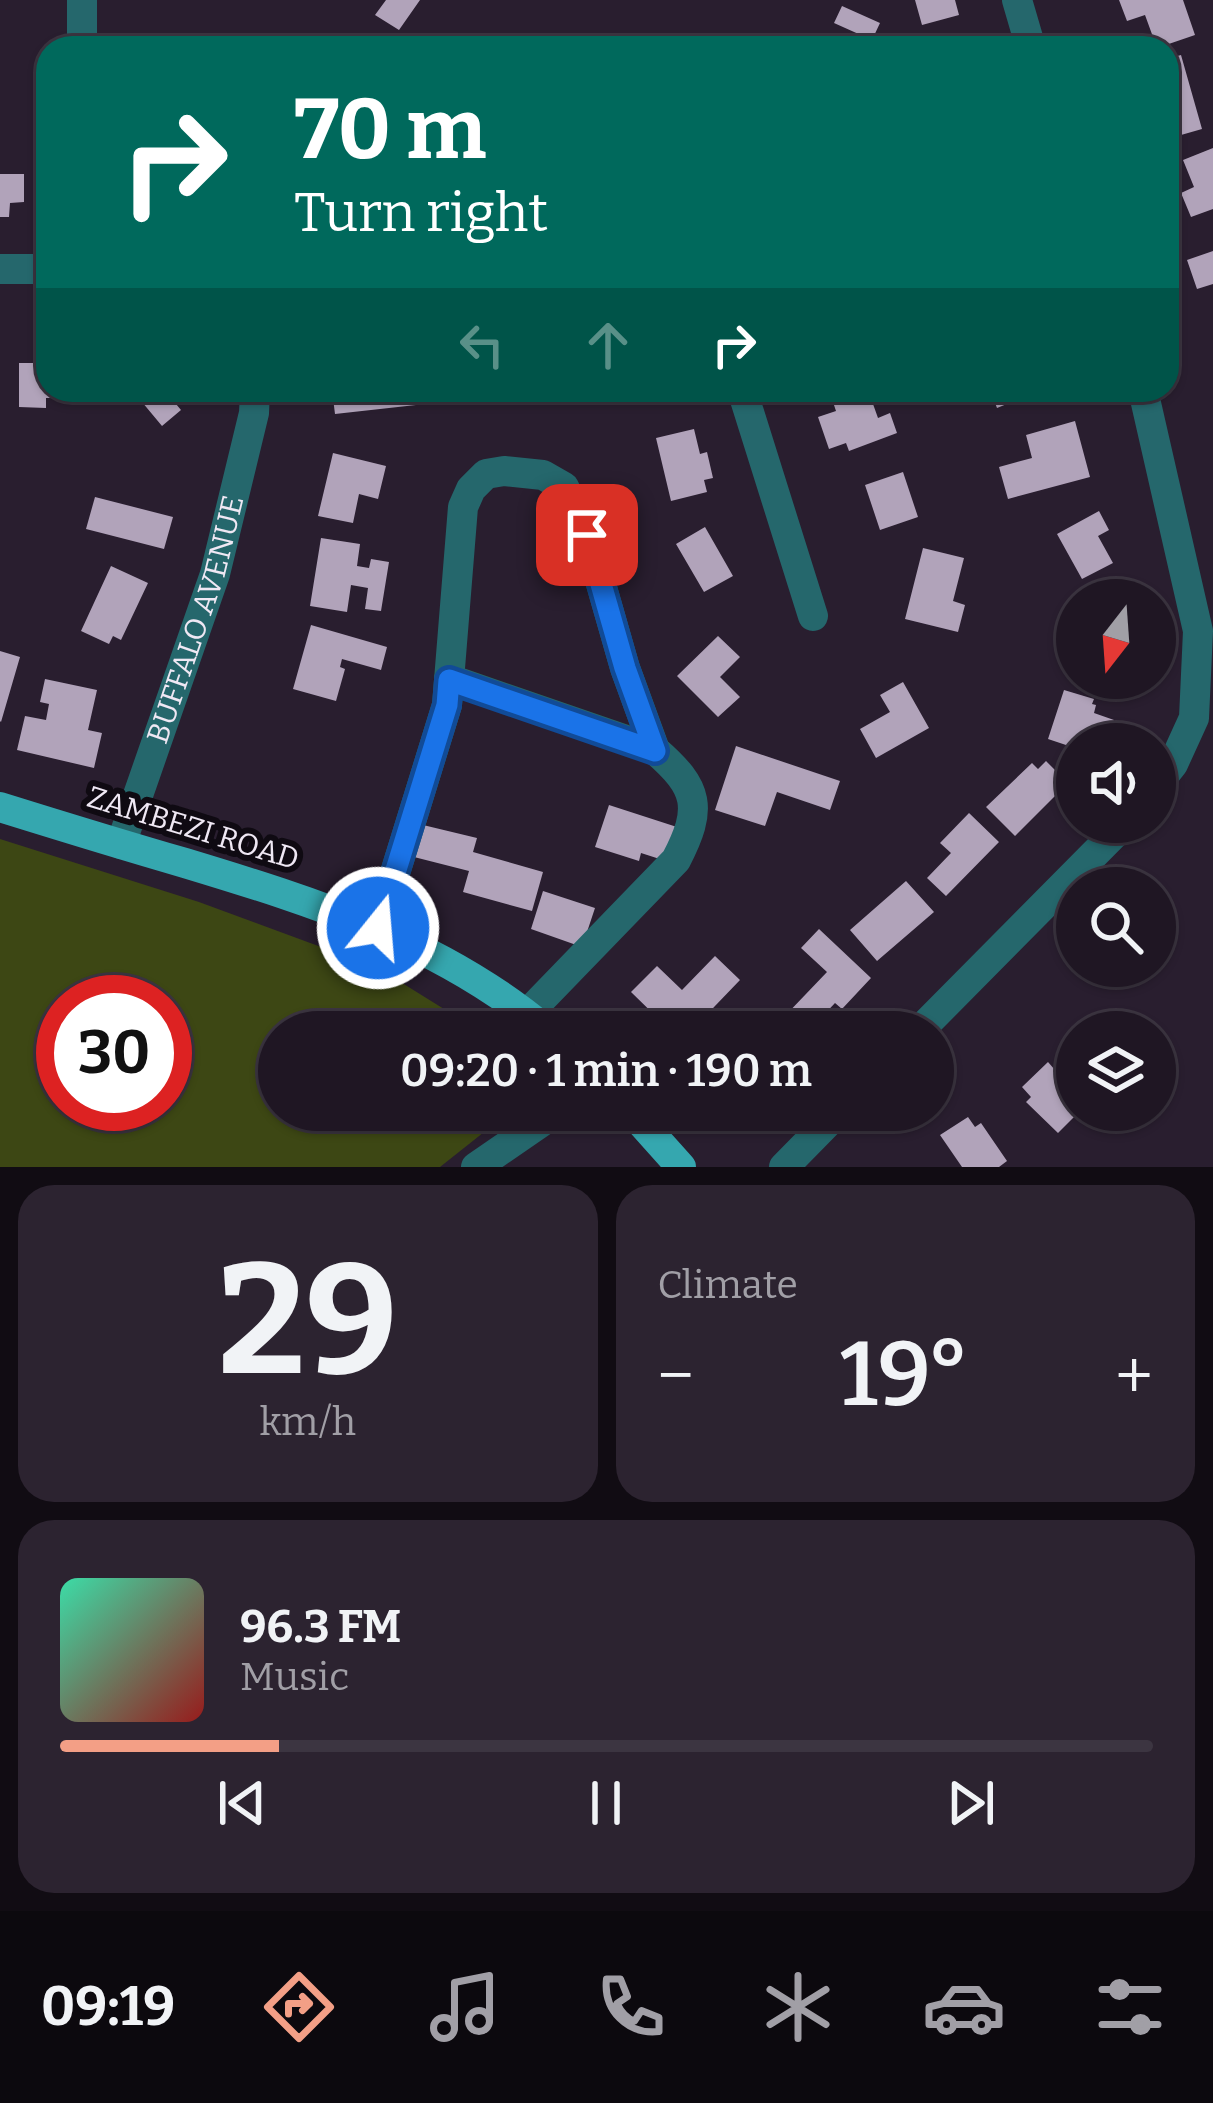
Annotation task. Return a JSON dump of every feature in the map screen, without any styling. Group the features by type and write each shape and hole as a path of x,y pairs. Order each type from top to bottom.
{"main road":[{"name":"ZAMBEZI ROAD","path":"0,807 263,886 378,928 459,968 520,1011"},
{"path":"649,1131 681,1167"}],"street":[{"path":"82,0 82,36"},
{"path":"1017,0 1028,36"},
{"path":"0,269 36,269"},
{"name":"BUFFALO AVENUE","path":"121,844 214,574 254,402"},
{"path":"746,402 813,616"},
{"path":"1146,402 1198,632 1194,718 1176,757"},
{"path":"378,928 447,705 463,507 486,473 543,475 564,487 587,535 625,668 655,751"},
{"path":"449,680 655,751 679,771 693,798 692,829 676,860 547,1011"},
{"path":"938,1011 1105,843"},
{"path":"476,1167 528,1131"},
{"path":"784,1167 819,1131"}],"green space":[{"path":"0,839 199,902 378,968 447,1011 258,1011 258,1131 485,1131 440,1167 0,1167"}],"building":[{"path":"386,0 420,0 399,30 375,15"},
{"path":"915,0 955,0 959,15 922,25"},
{"path":"1119,0 1183,0 1195,35 1179,40 1179,36 1153,36 1145,15 1127,21"},
{"path":"842,6 880,23 874,36 863,36 834,23"},
{"path":"1179,56 1202,129 1179,136"},
{"path":"1213,148 1213,209 1191,217 1181,193 1194,187 1183,160"},
{"path":"0,174 24,174 24,202 10,203 9,217 0,217"},
{"path":"1213,251 1213,284 1197,289 1187,260"},
{"path":"19,363 36,363 36,402 46,402 46,408 19,407"},
{"path":"142,402 174,402 181,410 162,426"},
{"path":"334,402 416,402 416,405 335,414"},
{"path":"833,402 872,402 878,418 890,413 897,433 849,451 846,443 829,449 818,417 836,411"},
{"path":"1075,421 1090,477 1008,499 999,467 1032,458 1026,435"},
{"path":"694,429 700,454 707,452 713,478 704,480 707,492 671,501 656,438"},
{"path":"333,453 386,466 378,499 359,494 353,523 318,516"},
{"path":"903,472 918,517 880,530 865,485"},
{"path":"95,497 173,517 164,549 86,529"},
{"path":"1099,511 1109,530 1098,536 1113,563 1082,579 1057,534"},
{"path":"705,527 733,576 704,592 676,544"},
{"path":"321,538 360,544 357,566 369,568 371,559 389,562 381,611 365,609 368,588 351,585 347,612 310,606"},
{"path":"923,548 964,558 953,601 965,605 958,632 905,619"},
{"path":"111,566 148,583 121,640 113,636 109,644 81,631"},
{"path":"311,625 387,647 381,670 342,659 340,667 345,669 336,701 293,689"},
{"path":"718,636 740,657 720,677 740,697 718,717 677,676"},
{"path":"0,651 20,657 1,722 0,721"},
{"path":"45,679 97,690 88,730 102,733 94,768 17,750 25,716 46,720 49,704 40,702"},
{"path":"903,682 929,728 876,758 860,729 890,712 880,695"},
{"path":"1061,699 1094,699 1094,713 1114,720 1056,723 1056,742 1048,739"},
{"path":"736,746 840,781 830,810 777,792 765,826 715,810"},
{"path":"1046,761 1056,771 1056,795 1015,836 986,807 1032,763 1038,769"},
{"path":"609,805 680,828 669,862 641,853 639,861 595,847"},
{"path":"969,813 999,842 946,896 927,878 951,853 940,843"},
{"path":"423,825 477,838 473,852 543,872 532,911 463,892 469,871 414,857"},
{"path":"906,881 934,912 877,961 850,930"},
{"path":"543,891 595,908 582,947 531,929"},
{"path":"819,929 871,978 842,1009 835,1003 827,1011 790,1011 827,972 801,948"},
{"path":"715,956 740,980 710,1011 650,1011 631,992 657,966 682,990"},
{"path":"1048,1062 1055,1070 1058,1133 1026,1102 1031,1097 1022,1087"},
{"path":"968,1117 975,1127 981,1123 1007,1161 999,1167 962,1167 940,1135 954,1131"}],"route":[{"path":"378,928 447,705 449,680 655,751 625,668 587,535"}]}
